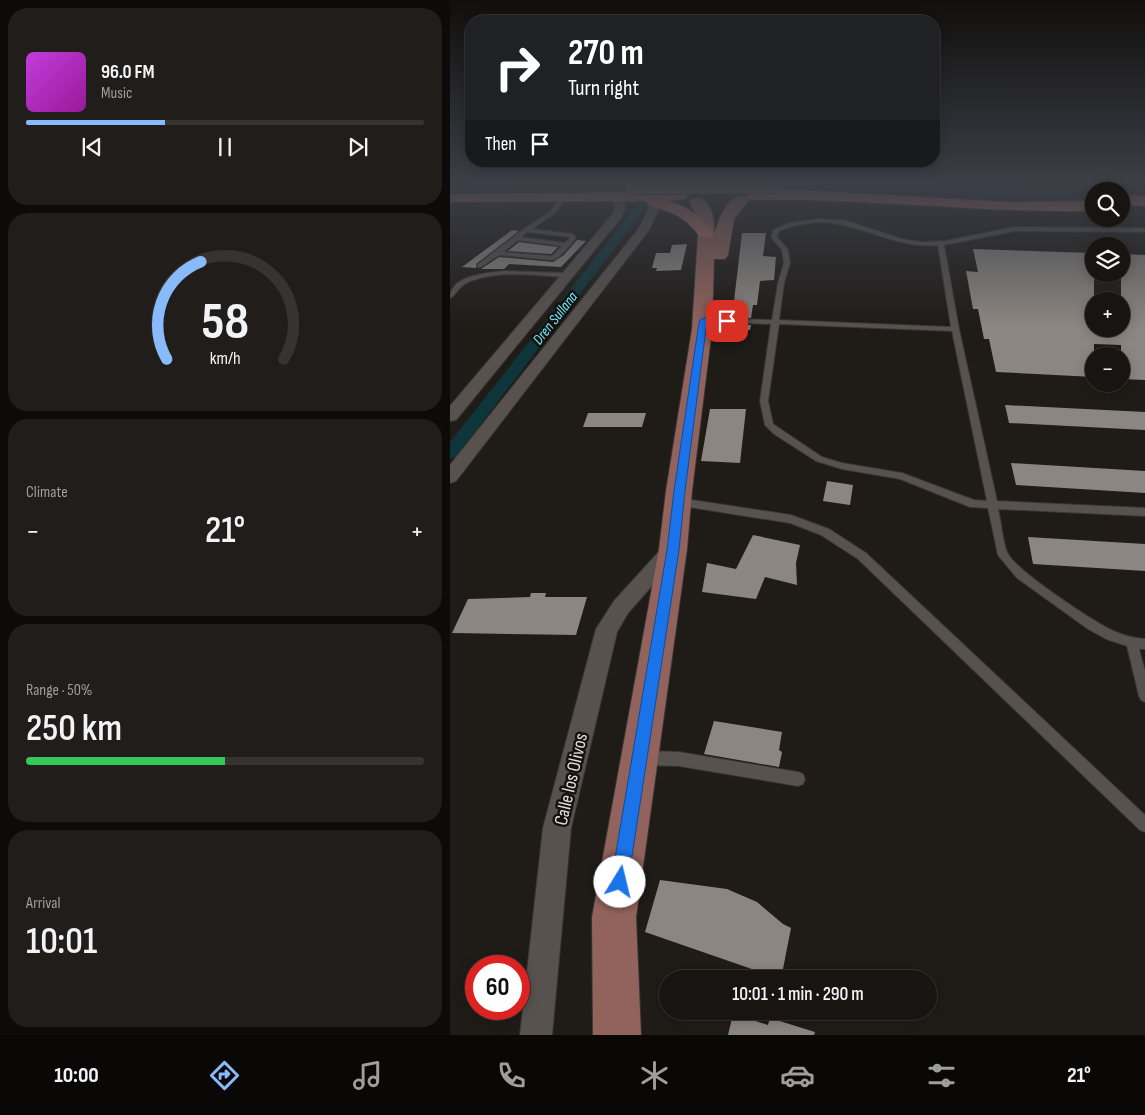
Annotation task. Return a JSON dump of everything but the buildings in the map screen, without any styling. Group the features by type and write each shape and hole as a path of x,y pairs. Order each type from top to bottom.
{"highway":[{"path":"704,230 706,234"}],"main road":[{"path":"703,325 706,230"},
{"path":"617,1035 614,917 673,550 703,325 724,230"}],"street":[{"path":"450,416 605,230"},
{"path":"450,477 644,230"},
{"name":"Calle los Olivos","path":"536,1035 558,828 606,629 621,607 673,550"}],"lane":[{"path":"479,266 526,230"},
{"path":"498,253 547,259 556,257 573,238 571,235 529,230"},
{"path":"776,230 774,237 785,250 787,263 781,283 764,401 765,414 770,425 777,432 819,459 842,466 902,476 973,504 1145,512"},
{"path":"869,230 911,243 941,244 996,230"},
{"path":"516,238 568,245"},
{"path":"941,244 955,329 1003,555 1021,574 1078,616 1110,636 1139,644 1145,696"},
{"path":"450,296 452,292 466,281 486,275 568,275"},
{"path":"703,325 775,321 955,329"},
{"path":"679,502 791,519 825,532 862,556 1090,775 1145,825"},
{"path":"640,757 679,759 798,779"}],"waterway":[{"name":"Dren Sullana","path":"450,453 622,230"}],"route":[{"path":"620,882 673,550 679,491 702,329 704,320 727,321"}]}
